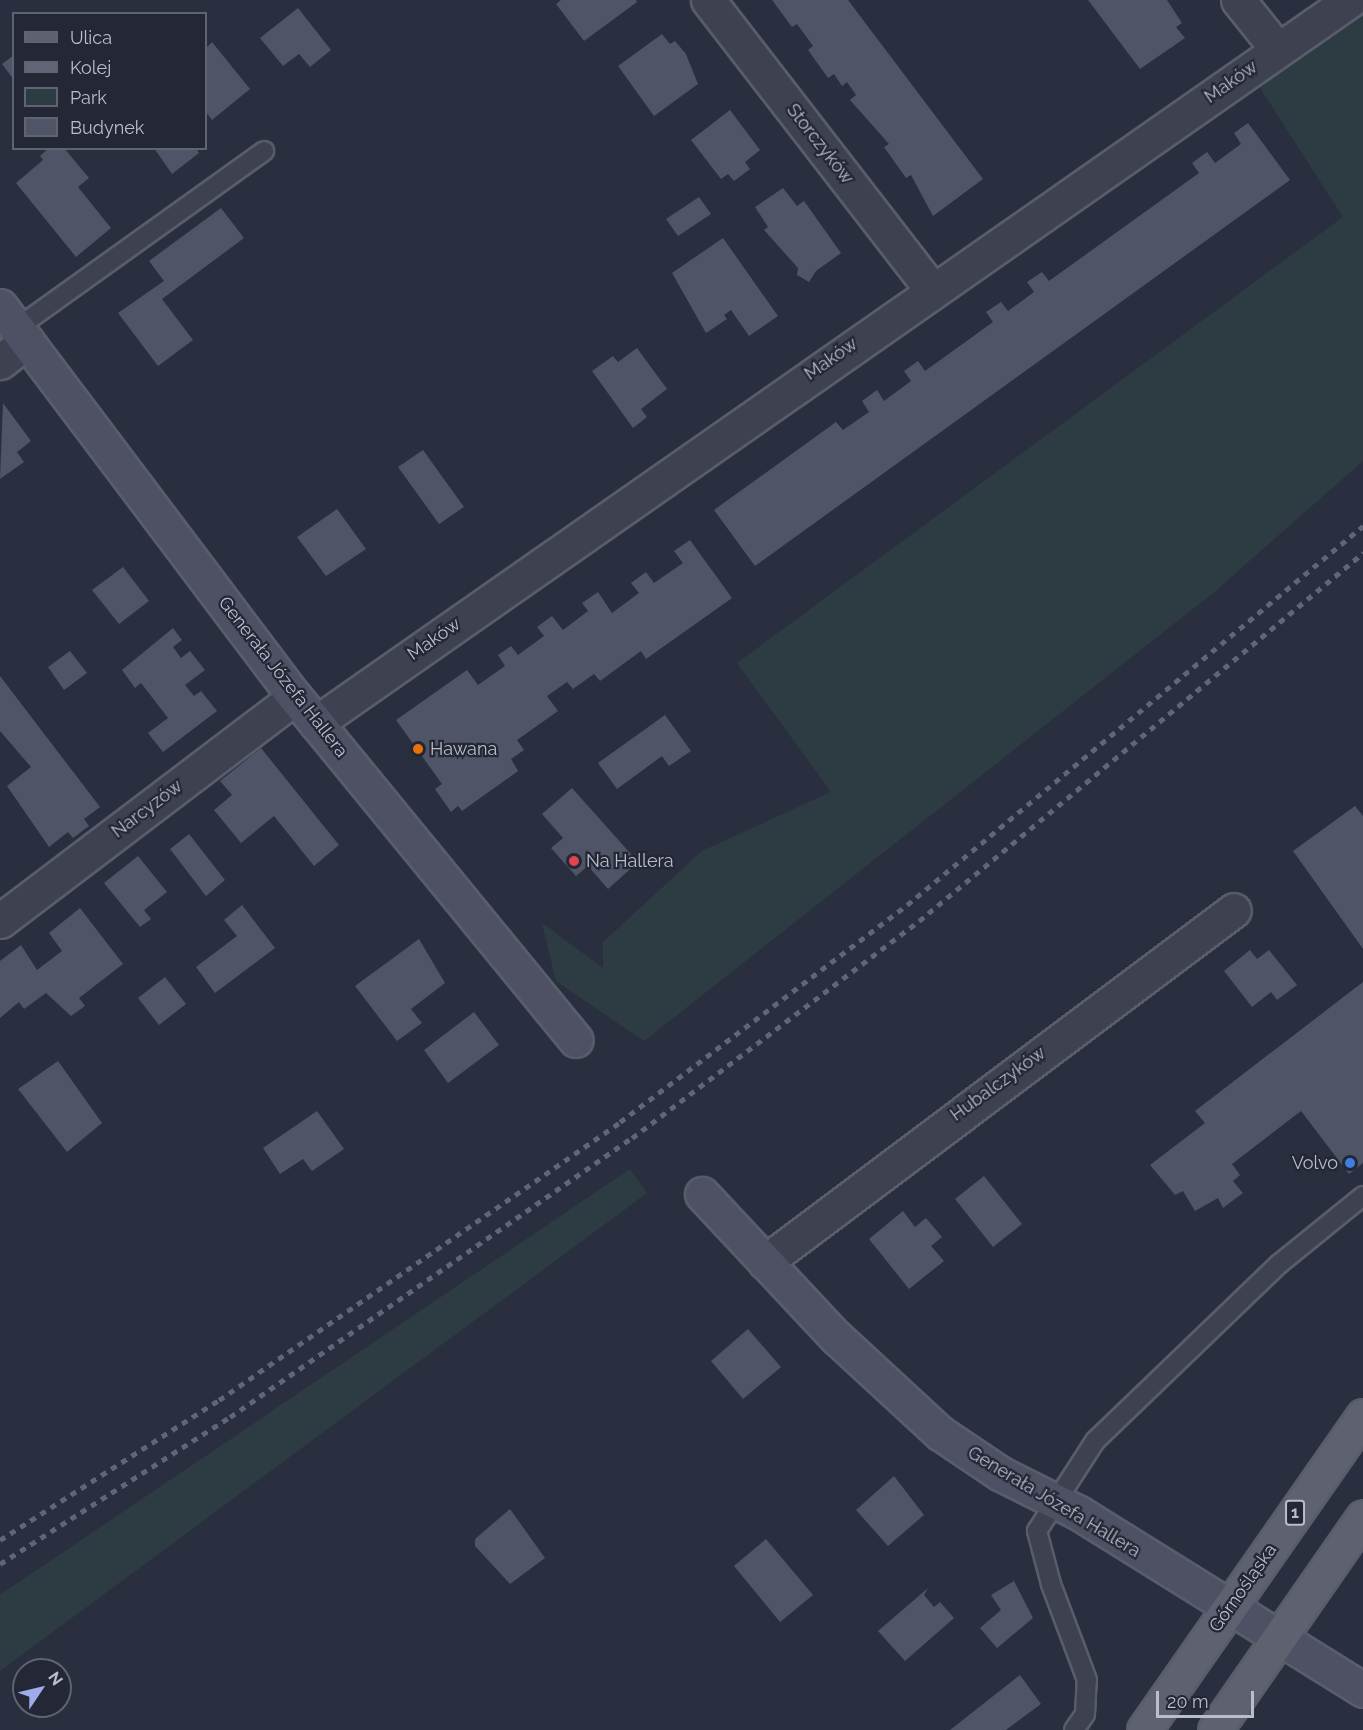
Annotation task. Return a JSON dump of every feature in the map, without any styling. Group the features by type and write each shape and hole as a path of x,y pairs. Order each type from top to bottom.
{"main road":[{"name":"Górnośląska","path":"1144,1730 1363,1416"},
{"path":"1215,1730 1363,1517"}],"street":[{"name":"Storczyków","path":"708,0 931,289"},
{"path":"1238,0 1278,50"},
{"name":"Maków","path":"316,723 931,289 1350,0"},
{"path":"0,362 15,325"},
{"name":"Generała Józefa Hallera","path":"15,325 295,697 576,1040"},
{"name":"Narcyzów","path":"0,921 295,697"},
{"name":"Hubalczyków","path":"765,1262 1234,910"},
{"name":"Generała Józefa Hallera","path":"702,1194 836,1337 940,1432 1001,1474 1058,1501 1228,1610 1363,1690"}],"lane":[{"path":"15,325 264,151"},
{"path":"1074,1730 1085,1714 1088,1680 1051,1584 1037,1531 1095,1441 1280,1264 1363,1196"}],"green space":[{"path":"1363,11 1363,461 1213,593 644,1041 556,981 542,923 603,968 603,942 702,851 831,792 737,663 1343,217 1259,86"},
{"path":"630,1169 647,1193 18,1658 12,1658 12,1662 0,1671 0,1595"}],"building":[{"path":"561,0 636,0 637,2 584,41 556,4"},
{"path":"772,0 848,0 983,179 933,216 911,175 906,178 884,147 889,144 850,100 856,95 847,82 842,86 834,74 828,78 808,50 813,46 797,24 792,27"},
{"path":"1088,0 1167,0 1182,23 1176,27 1185,38 1140,69"},
{"path":"298,8 331,50 310,67 299,54 283,66 260,38"},
{"path":"662,34 670,44 675,41 686,54 698,84 654,116 618,66"},
{"path":"212,42 250,89 212,120 207,113 207,47"},
{"path":"12,56 12,77 2,64"},
{"path":"730,110 760,150 745,162 750,169 734,181 728,174 721,179 691,140"},
{"path":"1248,123 1290,180 755,566 714,510 836,422 843,430 869,412 862,401 877,390 884,401 911,381 904,371 918,361 925,371 993,322 986,312 1001,302 1008,311 1034,292 1027,282 1042,272 1049,281 1199,173 1192,163 1207,152 1215,163 1241,144 1234,133"},
{"path":"47,150 66,150 89,178 78,187 111,228 76,257 16,183 43,160 40,156"},
{"path":"155,150 197,150 199,153 172,174"},
{"path":"783,188 797,206 804,201 841,253 816,271 809,282 797,275 798,268 764,230 768,227 755,207"},
{"path":"699,197 711,214 678,236 666,219"},
{"path":"221,208 244,238 162,299 193,340 158,366 118,313 164,281 149,261"},
{"path":"723,238 778,316 749,336 731,310 724,315 727,319 706,333 672,273"},
{"path":"637,348 667,389 641,409 647,417 633,428 592,371 613,356 618,362"},
{"path":"3,403 31,441 17,452 24,462 0,479"},
{"path":"423,450 464,507 439,524 398,467"},
{"path":"337,509 366,549 326,576 297,537"},
{"path":"690,540 732,598 646,659 641,651 600,681 594,674 573,689 567,682 547,696 558,711 517,740 524,750 511,759 518,771 462,811 458,806 451,812 435,789 442,784 396,720 467,670 478,685 505,666 498,655 511,646 518,655 544,636 537,627 552,616 563,630 588,611 582,603 598,592 612,613 639,593 631,583 646,572 654,583 683,563 674,551"},
{"path":"123,567 149,601 119,624 92,590"},
{"path":"173,628 182,640 173,647 181,658 190,651 205,670 185,685 194,696 201,691 217,711 163,752 148,733 168,718 141,683 135,688 122,670"},
{"path":"70,651 87,673 64,690 48,667"},
{"path":"0,676 100,807 84,819 89,826 73,838 68,832 49,847 7,786 31,767 0,731"},
{"path":"665,715 691,751 669,766 662,756 617,789 598,763"},
{"path":"261,748 339,845 314,866 274,816 241,843 214,810 232,795 220,781"},
{"path":"572,788 638,862 608,889 588,866 576,876 551,848 563,838 542,814"},
{"path":"1355,806 1363,816 1363,949 1293,851"},
{"path":"189,834 225,880 206,896 170,849"},
{"path":"138,856 167,892 144,910 151,919 140,927 104,883"},
{"path":"242,905 275,948 215,993 196,967 237,936 224,920"},
{"path":"80,908 123,964 79,998 85,1006 71,1016 46,993 24,1009 19,1002 0,1018 0,961 21,945 37,970 62,951 49,933"},
{"path":"419,939 445,983 411,1009 422,1023 397,1041 355,986"},
{"path":"1250,950 1257,959 1269,950 1297,985 1277,1000 1271,992 1252,1007 1224,971"},
{"path":"165,977 186,1004 159,1025 138,998"},
{"path":"1363,982 1363,1163 1349,1174 1301,1111 1232,1164 1240,1175 1233,1181 1243,1193 1223,1208 1218,1198 1195,1211 1183,1191 1175,1195 1150,1165 1205,1123 1195,1111"},
{"path":"474,1012 499,1045 448,1083 424,1050"},
{"path":"58,1061 102,1123 67,1152 18,1089"},
{"path":"317,1111 344,1149 312,1171 303,1159 280,1174 263,1148"},
{"path":"984,1176 1022,1224 993,1247 955,1199"},
{"path":"903,1211 915,1227 926,1218 942,1237 931,1246 944,1261 909,1289 869,1239"},
{"path":"748,1329 781,1367 743,1399 711,1361"},
{"path":"894,1476 924,1515 888,1546 856,1510"},
{"path":"510,1509 545,1558 510,1584 475,1546 475,1539"},
{"path":"766,1539 813,1595 780,1622 734,1566"},
{"path":"1014,1581 1033,1618 997,1648 980,1628 1001,1610 991,1595"},
{"path":"928,1588 924,1595 934,1607 940,1602 954,1618 905,1661 878,1631"},
{"path":"1020,1675 1041,1704 1006,1730 950,1730"}],"railway":[{"path":"0,1540 219,1400 620,1122 907,905 1363,526"},
{"path":"0,1564 230,1417 632,1138 919,921 1363,553"}],"place":[{"name":"Hawana","path":"418,749"},
{"name":"Na Hallera","path":"574,861"},
{"name":"Volvo","path":"1350,1163"}]}
